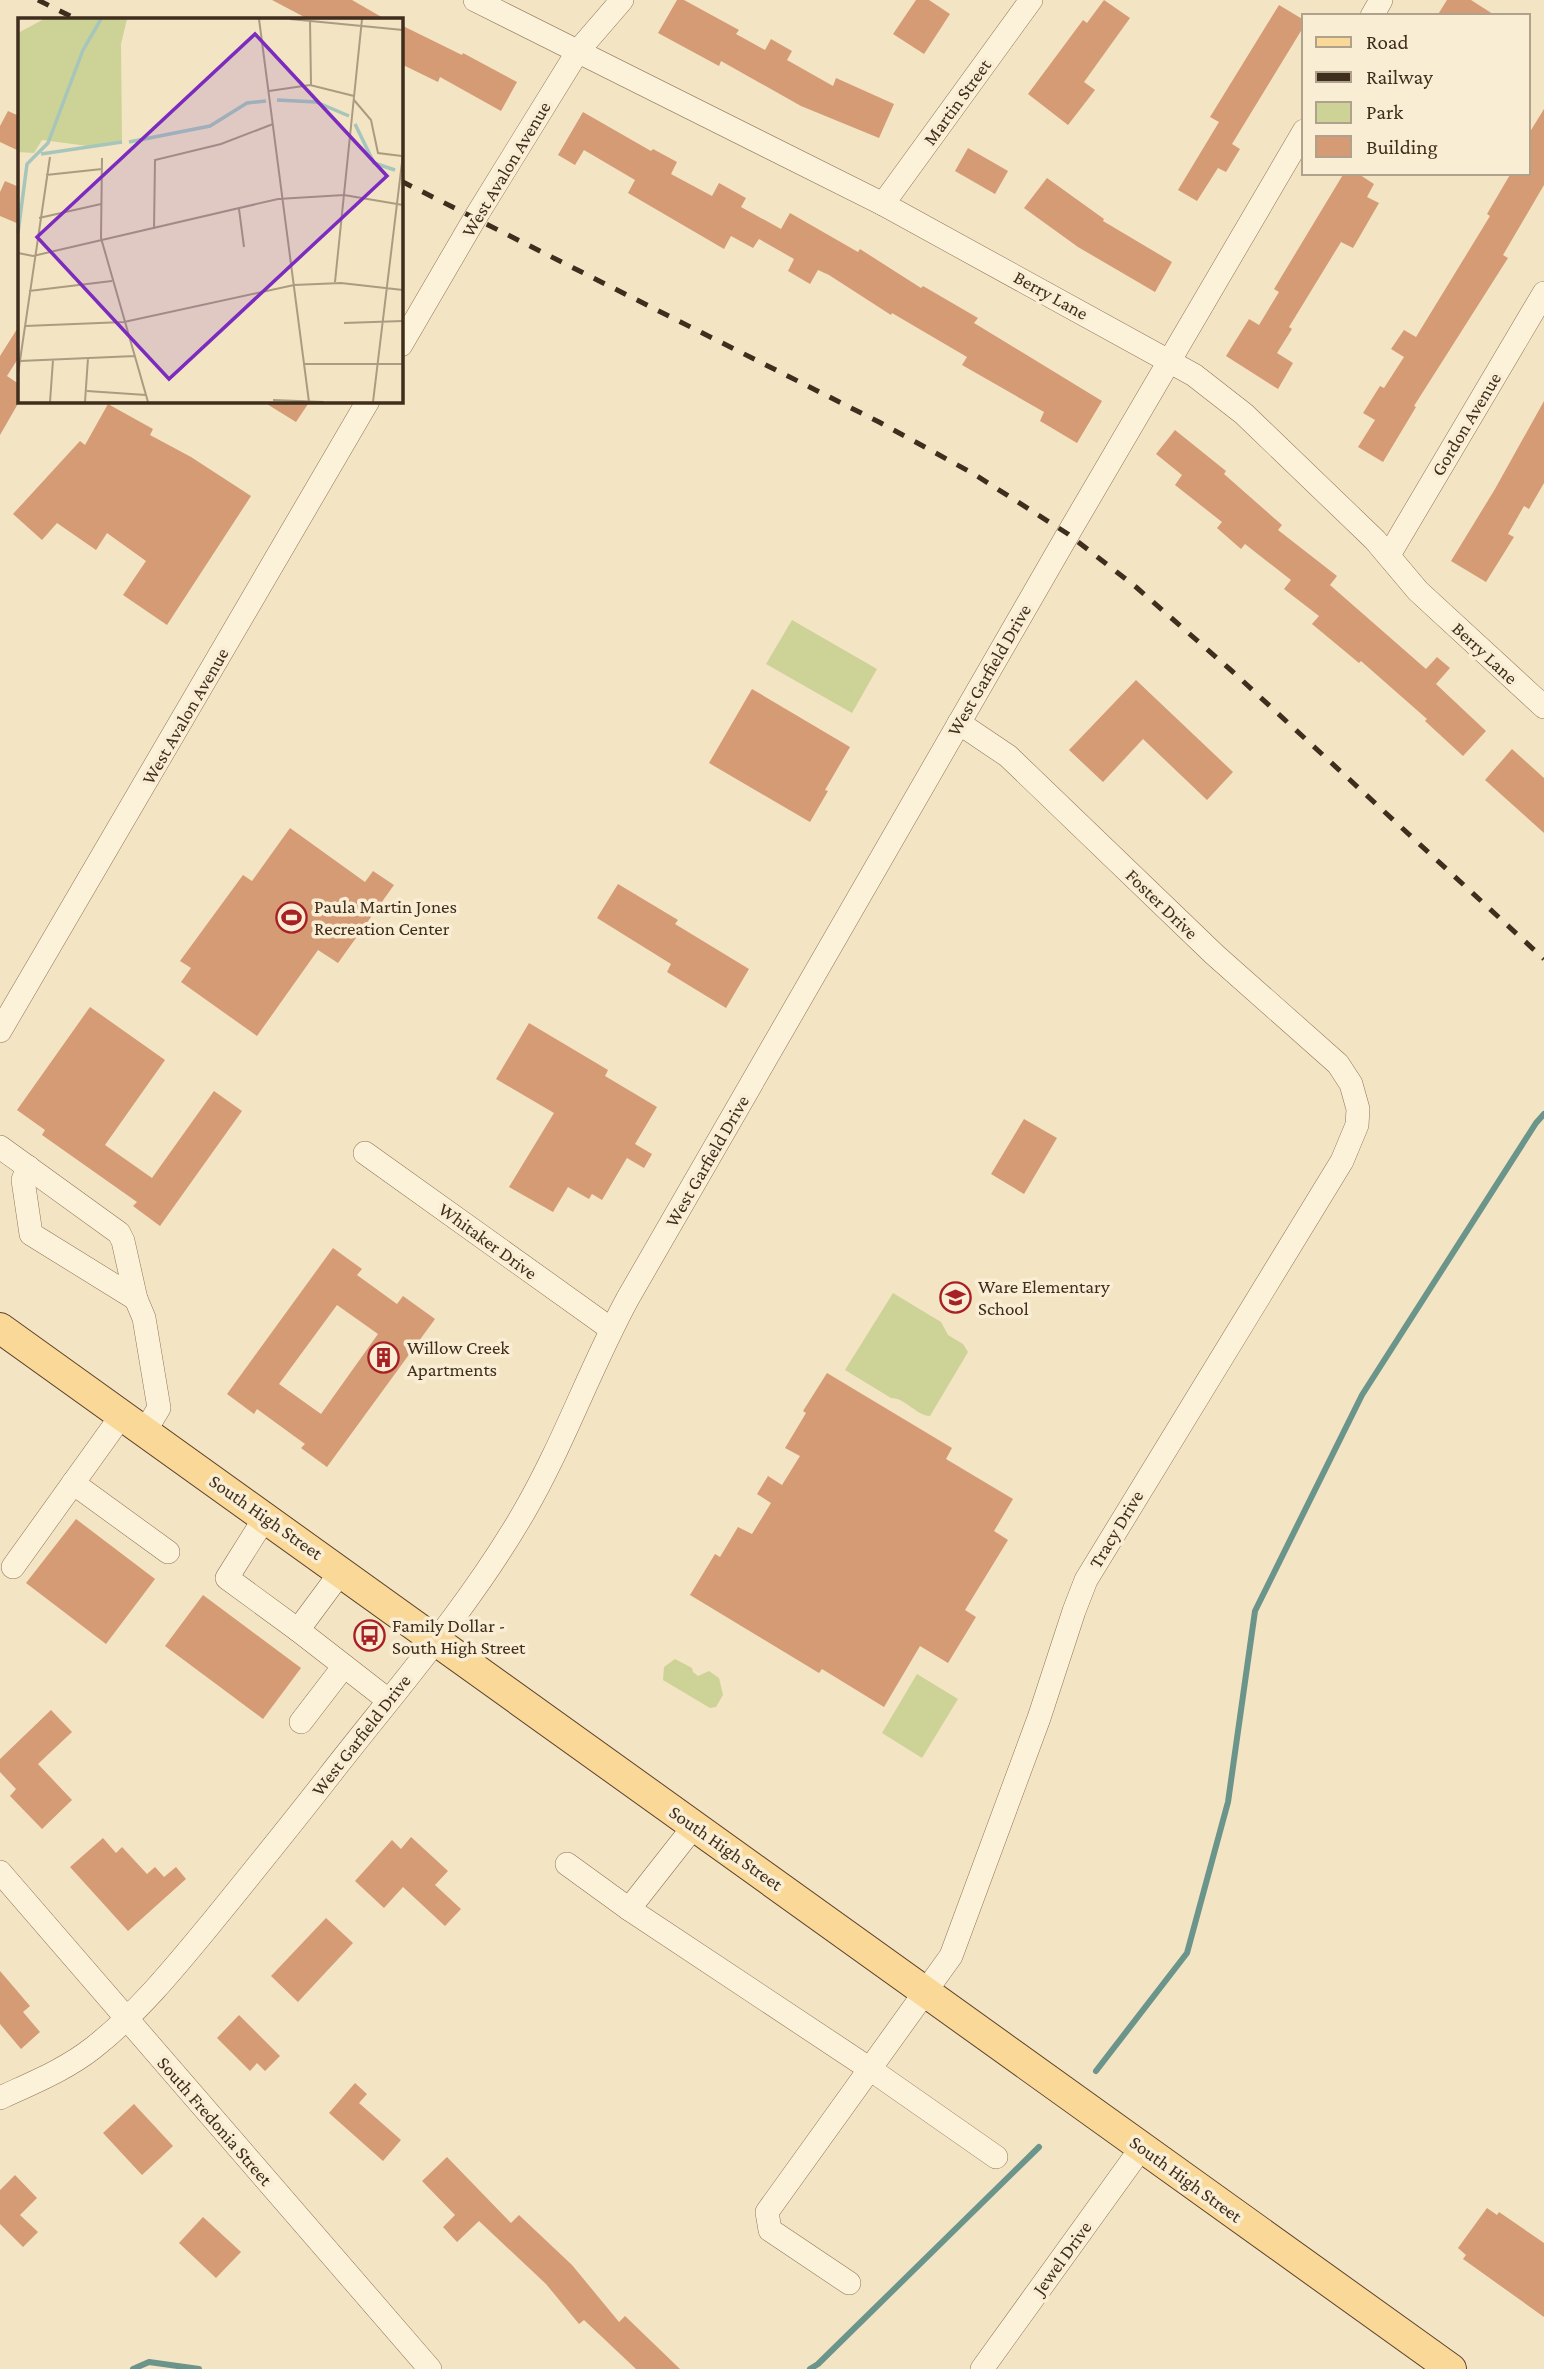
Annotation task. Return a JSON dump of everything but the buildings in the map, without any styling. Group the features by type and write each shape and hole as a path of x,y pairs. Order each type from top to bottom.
{"main road":[{"name":"South High Street","path":"0,1328 1451,2369"}],"street":[{"name":"Berry Lane","path":"475,0 883,204 1202,380 1244,414 1389,555 1418,591 1544,707"},
{"name":"West Avalon Avenue","path":"402,343 578,51 622,0"},
{"name":"Martin Street","path":"883,204 1031,0"},
{"name":"West Garfield Drive","path":"0,2098 59,2070 91,2049 127,2019 168,1976 259,1865 478,1583 553,1460 611,1329 959,723 1302,134"},
{"name":"Gordon Avenue","path":"1389,555 1544,293"},
{"name":"West Avalon Avenue","path":"0,1031 367,402"},
{"name":"Foster Drive","path":"959,723 1009,756 1215,955 1329,1054 1346,1074 1355,1094"},
{"name":"Tracy Drive","path":"849,2283 770,2230 767,2212 946,1965 1039,1718 1073,1611 1086,1580 1342,1161 1357,1125 1355,1094"},
{"path":"0,1147 119,1233 136,1299 144,1318 159,1408 133,1423 73,1483 13,1567"},
{"name":"Whitaker Drive","path":"365,1153 611,1329"},
{"path":"28,1167 23,1180 31,1234 136,1299"},
{"path":"73,1483 168,1552"},
{"path":"265,1516 227,1578 388,1700"},
{"path":"298,1630 341,1572"},
{"path":"301,1722 344,1666"},
{"path":"629,1909 695,1825"},
{"path":"567,1864 629,1909 870,2069 996,2157"},
{"name":"South Fredonia Street","path":"0,1872 430,2369"},
{"name":"Jewel Drive","path":"982,2369 1142,2147"}],"green space":[{"path":"792,620 877,669 852,713 766,664"},
{"path":"893,1293 941,1322 948,1335 963,1344 968,1352 930,1416 891,1398 845,1370"},
{"path":"675,1659 692,1668 698,1676 709,1671 719,1678 723,1695 716,1707 710,1708 663,1680 664,1667"},
{"path":"917,1674 958,1699 922,1758 882,1733"}],"waterway":[{"path":"1096,2071 1187,1953 1228,1802 1255,1611 1362,1395 1544,1114"},
{"path":"810,2369 1039,2147"},
{"path":"133,2369 149,2362 199,2369"}],"railway":[{"path":"38,0 74,18"},
{"path":"402,182 879,422 974,474 1068,534 1136,587 1233,672 1544,959"}],"place":[{"name":"Paula Martin Jones Recreation Center","path":"291,917"},
{"name":"Ware Elementary School","path":"955,1297"},
{"name":"Willow Creek Apartments","path":"384,1358"},
{"name":"Family Dollar - South High Street","path":"369,1636"}]}
